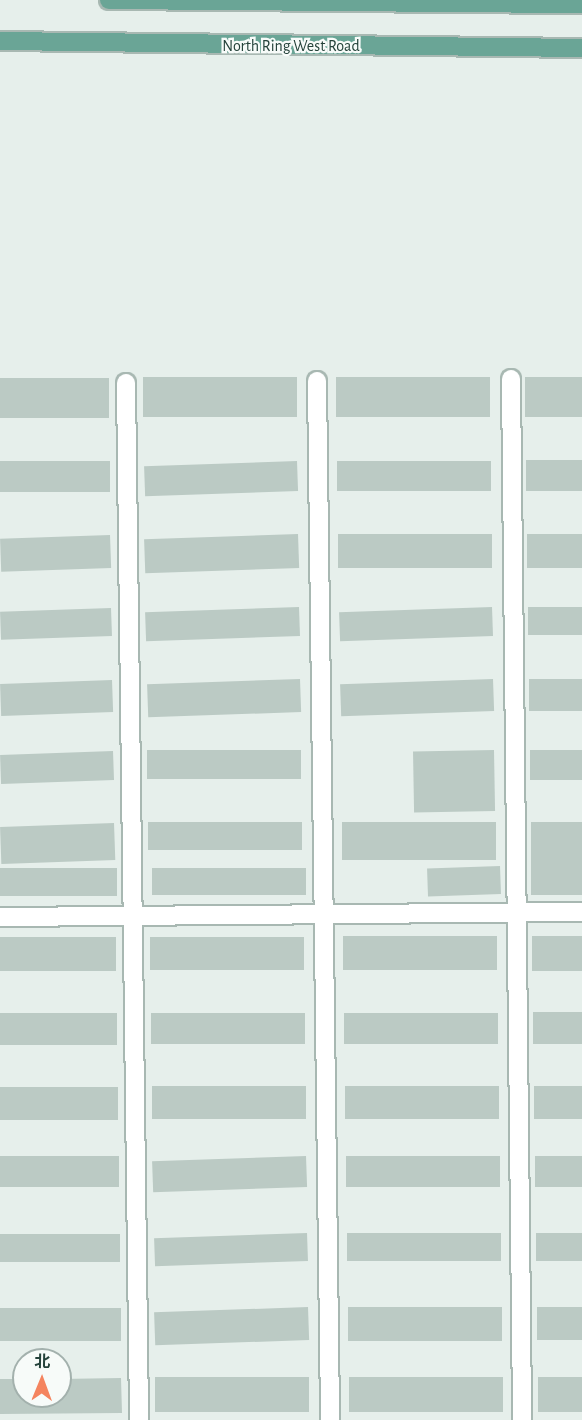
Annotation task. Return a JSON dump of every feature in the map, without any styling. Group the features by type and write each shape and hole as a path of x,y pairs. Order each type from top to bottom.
{"main road":[{"path":"109,0 582,4"},
{"name":"North Ring West Road","path":"0,41 582,48"}],"street":[{"path":"511,379 522,1420"},
{"path":"317,381 330,1420"},
{"path":"126,383 139,1420"},
{"path":"0,917 582,912"}],"building":[{"path":"143,377 297,377 297,417 143,417"},
{"path":"336,377 490,377 490,417 336,417"},
{"path":"525,377 582,377 582,417 525,417"},
{"path":"0,378 109,378 109,418 0,418"},
{"path":"526,460 582,460 582,491 526,491"},
{"path":"0,461 110,461 110,492 0,492"},
{"path":"297,461 298,491 145,496 144,466"},
{"path":"337,461 491,461 491,491 337,491"},
{"path":"298,534 299,568 145,573 144,539"},
{"path":"338,534 492,534 492,568 338,568"},
{"path":"527,534 582,534 582,568 527,568"},
{"path":"110,535 111,568 1,572 0,539"},
{"path":"299,607 300,636 146,641 145,612"},
{"path":"492,607 493,636 340,641 339,612"},
{"path":"528,607 582,607 582,635 528,635"},
{"path":"111,608 112,636 1,640 0,612"},
{"path":"300,679 301,712 148,717 147,684"},
{"path":"493,679 494,711 341,716 340,684"},
{"path":"529,679 582,679 582,711 529,711"},
{"path":"112,680 113,712 1,716 0,684"},
{"path":"147,750 301,750 301,779 147,779"},
{"path":"494,750 495,811 414,812 413,751"},
{"path":"530,750 582,750 582,780 530,780"},
{"path":"113,751 114,780 1,784 0,755"},
{"path":"148,822 302,822 302,850 148,850"},
{"path":"342,822 496,822 496,860 342,860"},
{"path":"531,822 582,822 582,895 531,895"},
{"path":"114,823 115,860 1,864 0,827"},
{"path":"500,866 501,894 428,897 427,869"},
{"path":"0,868 117,868 117,896 0,896"},
{"path":"152,868 306,868 306,895 152,895"},
{"path":"343,936 497,936 497,970 343,970"},
{"path":"532,936 582,936 582,971 532,971"},
{"path":"0,937 116,937 116,971 0,971"},
{"path":"150,937 304,937 304,970 150,970"},
{"path":"533,1012 582,1012 582,1044 533,1044"},
{"path":"0,1013 117,1013 117,1045 0,1045"},
{"path":"151,1013 305,1013 305,1044 151,1044"},
{"path":"344,1013 498,1013 498,1044 344,1044"},
{"path":"152,1086 306,1086 306,1119 152,1119"},
{"path":"345,1086 499,1086 499,1119 345,1119"},
{"path":"534,1086 582,1086 582,1119 534,1119"},
{"path":"0,1087 118,1087 118,1120 0,1120"},
{"path":"0,1156 119,1156 119,1187 0,1187"},
{"path":"306,1156 307,1187 153,1192 152,1161"},
{"path":"346,1156 500,1156 500,1187 346,1187"},
{"path":"535,1156 582,1156 582,1187 535,1187"},
{"path":"307,1233 308,1261 155,1266 154,1238"},
{"path":"347,1233 501,1233 501,1261 347,1261"},
{"path":"536,1233 582,1233 582,1261 536,1261"},
{"path":"0,1234 120,1234 120,1262 0,1262"},
{"path":"308,1307 309,1340 155,1345 154,1312"},
{"path":"348,1307 502,1307 502,1341 348,1341"},
{"path":"537,1307 582,1307 582,1340 537,1340"},
{"path":"0,1308 121,1308 121,1341 0,1341"},
{"path":"155,1377 309,1377 309,1412 155,1412"},
{"path":"349,1377 503,1377 503,1412 349,1412"},
{"path":"538,1377 582,1377 582,1412 538,1412"},
{"path":"121,1378 122,1413 0,1414 0,1379 12,1379 12,1408 72,1408 72,1379"}]}
